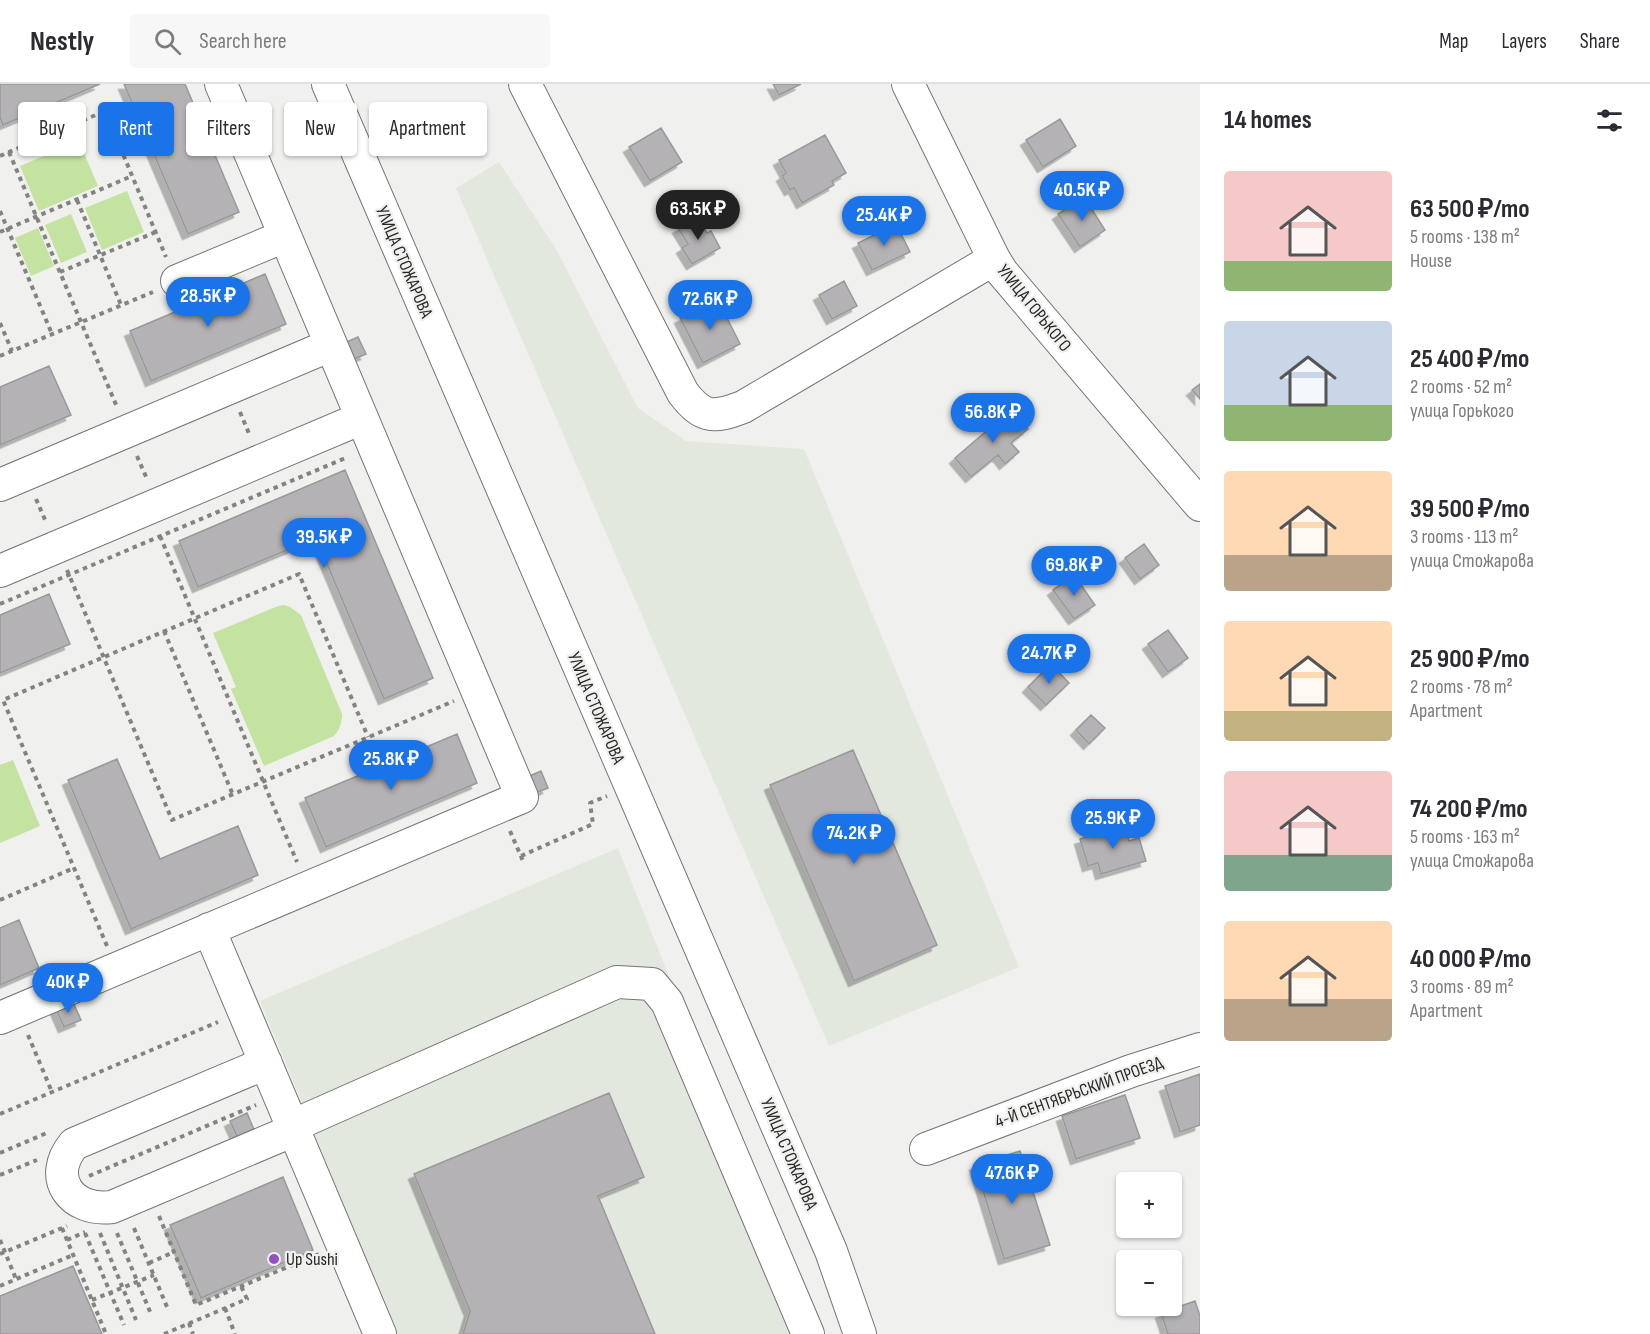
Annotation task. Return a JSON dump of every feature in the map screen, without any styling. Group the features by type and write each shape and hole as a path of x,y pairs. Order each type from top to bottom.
{"street":[{"path":"9,1014 522,797 221,84"},
{"name":"УЛИЦА СТОЖАРОВА","path":"328,84 831,1251 860,1334"},
{"path":"525,84 683,393 694,407 708,415 725,414 743,407 994,259"},
{"name":"УЛИЦА ГОРЬКОГО","path":"908,84 1002,272 1200,505"},
{"path":"177,282 285,236"},
{"path":"0,485 331,345"},
{"path":"0,571 63,561 266,475 362,418"},
{"path":"209,929 380,1334"},
{"path":"266,1064 74,1144 64,1159 62,1170 68,1193 115,1222 148,1191 617,982 652,984 667,1002 808,1334"},
{"name":"4-Й СЕНТЯБРЬСКИЙ ПРОЕЗД","path":"926,1149 1131,1071 1200,1049"}],"path":[{"path":"0,156 105,111 177,282 0,356"},
{"path":"9,152 81,322"},
{"path":"0,232 132,176"},
{"path":"77,200 121,305"},
{"path":"0,211 52,334"},
{"path":"60,272 156,232"},
{"path":"0,323 12,351"},
{"path":"230,387 266,475"},
{"path":"0,604 63,561 160,536 266,475 352,455"},
{"path":"160,536 308,887"},
{"path":"63,561 172,820 477,691"},
{"path":"117,968 1,700 299,574 368,737"},
{"path":"164,631 232,795"},
{"path":"521,856 593,824 590,803 630,786"},
{"path":"0,900 74,868"},
{"path":"9,1014 52,1092"},
{"path":"0,1114 224,1020"},
{"path":"65,1186 260,1104"},
{"path":"84,1140 151,1314"},
{"path":"148,1191 196,1305 322,1252"},
{"path":"115,1222 149,1263 167,1307"},
{"path":"115,1222 123,1288 136,1320"},
{"path":"2,1253 72,1224"},
{"path":"62,1228 106,1334"},
{"path":"67,1240 91,1230"},
{"path":"84,1232 124,1325"},
{"path":"0,1240 2,1253 16,1279"},
{"path":"149,1263 174,1252"},
{"path":"0,1286 73,1255"},
{"path":"92,1300 154,1275"},
{"path":"164,1334 247,1299 241,1286"},
{"path":"225,1308 235,1334"},
{"path":"189,1323 193,1334"}],"shaded area":[{"path":"499,162 556,249 638,408 686,441 804,449 1019,967 829,1046 456,188"},
{"path":"618,848 811,1334 397,1334 260,1001"}],"green space":[{"path":"44,156 85,156 98,186 39,211 20,166"},
{"path":"127,191 144,232 102,250 85,208"},
{"path":"71,214 87,252 61,263 45,225"},
{"path":"38,228 54,266 31,276 15,238"},
{"path":"284,605 301,615 342,714 342,720 334,736 264,766 231,689 236,687 213,633"},
{"path":"13,760 40,826 0,843 0,765"}],"building":[{"path":"0,84 100,84 57,102 18,102 18,119 3,125 0,117"},
{"path":"124,84 185,84 193,102 186,102 186,156 215,156 239,212 188,234 155,156 174,156 174,102 132,102"},
{"path":"773,84 801,84 779,95"},
{"path":"1060,119 1076,146 1043,167 1026,140"},
{"path":"661,128 682,162 650,181 629,147"},
{"path":"825,135 846,173 832,181 834,185 802,203 794,188 790,190 782,176 786,173 779,160"},
{"path":"1084,197 1105,230 1080,247 1058,214"},
{"path":"698,217 707,233 711,231 720,248 692,264 682,248 688,244 678,228"},
{"path":"896,224 910,252 872,270 858,243"},
{"path":"265,274 286,324 151,381 130,331"},
{"path":"844,281 857,306 832,319 819,295"},
{"path":"718,300 740,344 703,363 680,318"},
{"path":"358,337 366,354 347,362 340,345"},
{"path":"49,366 71,415 0,445 0,387"},
{"path":"1200,384 1200,399 1192,390"},
{"path":"1012,409 1028,429 1011,443 1019,452 1005,464 998,455 971,477 955,458"},
{"path":"345,470 433,678 384,699 316,538 198,587 179,541"},
{"path":"1144,544 1159,565 1140,579 1125,558"},
{"path":"1074,575 1095,605 1074,619 1053,590"},
{"path":"49,594 70,644 0,673 0,615"},
{"path":"1168,630 1188,658 1168,672 1148,644"},
{"path":"1051,664 1069,683 1046,705 1028,687"},
{"path":"1091,715 1105,728 1089,744 1076,730"},
{"path":"457,734 477,783 326,847 305,798"},
{"path":"853,750 937,945 854,981 770,785"},
{"path":"117,759 160,859 238,826 258,875 131,929 68,780"},
{"path":"541,771 548,788 530,795 523,779"},
{"path":"1125,826 1129,841 1139,838 1146,861 1101,874 1098,863 1088,866 1080,839"},
{"path":"19,920 39,968 0,985 0,928"},
{"path":"73,1002 81,1020 64,1027 56,1009"},
{"path":"1200,1074 1200,1125 1180,1132 1165,1086"},
{"path":"609,1093 644,1177 598,1196 655,1334 463,1334 470,1311 414,1174"},
{"path":"1125,1095 1140,1138 1076,1159 1062,1116"},
{"path":"247,1113 255,1132 238,1139 230,1121"},
{"path":"1020,1151 1050,1245 1004,1259 975,1165"},
{"path":"283,1177 313,1250 201,1298 170,1225"},
{"path":"73,1266 102,1334 0,1334 0,1296"},
{"path":"1195,1301 1200,1316 1200,1334 1168,1334 1162,1316 1182,1316 1182,1306"}],"place":[{"name":"Up Sushi","path":"274,1259"}]}
